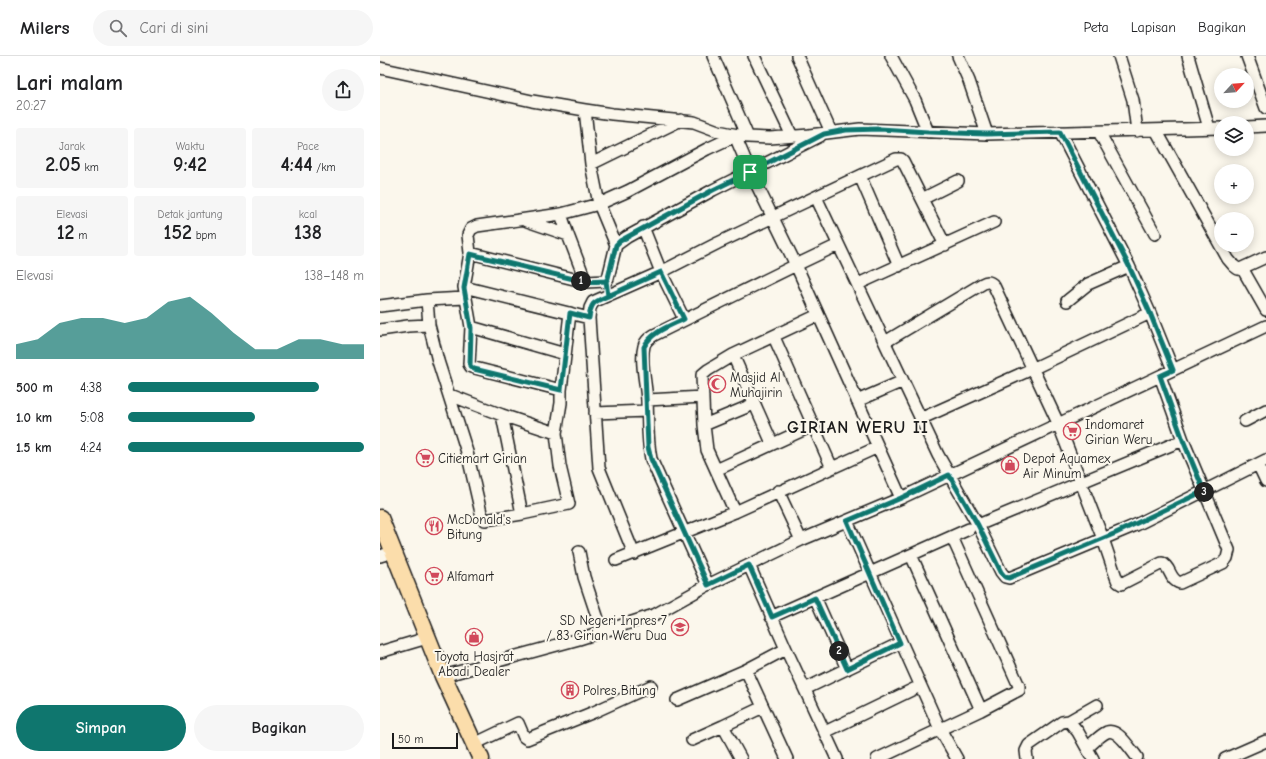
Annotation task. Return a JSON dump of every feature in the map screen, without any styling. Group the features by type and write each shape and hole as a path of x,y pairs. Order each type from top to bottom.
{"highway":[{"path":"380,518 386,554 427,638 481,759"}],"street":[{"path":"713,56 748,137"},
{"path":"754,56 792,136"},
{"path":"797,56 828,133"},
{"path":"891,56 915,100 928,132"},
{"path":"958,56 969,81 987,134"},
{"path":"1119,56 1133,100 1137,131"},
{"path":"1188,56 1209,128"},
{"path":"1247,56 1266,108"},
{"path":"380,68 524,99 584,110 701,123 718,131 736,136 748,137 770,138 860,129 987,134 1214,128"},
{"path":"584,110 591,164 599,204 616,245 606,281 608,296"},
{"path":"591,164 682,120"},
{"path":"1254,127 1266,126"},
{"path":"1156,130 1228,259 1234,266 1238,269 1242,268 1266,257"},
{"path":"1060,132 1129,266 1173,370"},
{"path":"1099,132 1155,234"},
{"path":"616,245 643,227 713,190 828,133"},
{"path":"736,136 750,172 796,265 901,498"},
{"path":"561,390 471,368 469,364 471,328 464,292 470,254 468,235 471,229 477,226 561,214 599,204 628,191 707,149 736,136"},
{"path":"634,554 599,468 589,318 591,305 593,302 661,272 718,243 896,159 901,159 945,245"},
{"path":"860,176 899,266"},
{"path":"922,199 958,181"},
{"path":"816,197 920,419 974,527 1005,577 1009,578 1103,539 1262,462 1266,481"},
{"path":"561,214 586,282"},
{"path":"525,220 568,235"},
{"path":"858,284 994,222"},
{"path":"643,227 661,272 684,319"},
{"path":"708,585 651,459 648,447 644,347 647,340 654,334 838,245"},
{"path":"470,254 586,282 606,281"},
{"path":"1067,301 1088,284 1129,266"},
{"path":"1242,268 1266,310"},
{"path":"885,342 987,281 991,282 1058,423 1120,584 1162,563 1166,565 1173,580 1177,583 1182,582 1223,563 1229,553 1183,440 1160,376"},
{"path":"380,306 428,300 464,292 589,318"},
{"path":"428,300 429,326 438,361 467,452 483,519 487,520 569,504 560,466 556,433 561,403 561,390 570,313"},
{"path":"920,419 1150,313"},
{"path":"734,512 707,450 704,425 702,375 733,355 818,315"},
{"path":"380,330 408,326 429,326"},
{"path":"443,676 579,639 654,615 708,585 801,540 901,498 1266,326"},
{"path":"471,328 565,354"},
{"path":"774,337 812,426 832,468"},
{"path":"733,355 772,443"},
{"path":"857,401 903,381"},
{"path":"450,395 502,415 556,433"},
{"path":"595,414 703,397"},
{"path":"704,425 754,404"},
{"path":"1245,421 1266,410"},
{"path":"502,415 522,514"},
{"path":"716,470 772,443 812,426"},
{"path":"772,617 974,527 1183,440"},
{"path":"616,560 634,554 734,512 878,447"},
{"path":"778,491 801,540"},
{"path":"847,521 900,643 940,729 956,759"},
{"path":"877,759 1018,691 1019,686 952,537"},
{"path":"579,552 584,576 602,632"},
{"path":"911,555 981,710"},
{"path":"749,565 837,759"},
{"path":"815,598 847,669"},
{"path":"380,652 427,638"},
{"path":"804,689 900,643"},
{"path":"677,700 746,670 786,649"},
{"path":"746,670 787,759"},
{"path":"474,744 518,724 524,737 527,739 594,712 651,686"},
{"path":"825,732 920,686"},
{"path":"1027,759 1026,751 1029,744 1062,722 1069,722 1097,705"},
{"path":"692,740 763,707"},
{"path":"1069,722 1078,732 1093,759"},
{"path":"724,726 741,759"},
{"path":"1087,748 1106,732 1112,731 1116,732 1137,758"},
{"path":"1225,759 1245,755 1266,741"}],"place":[{"name":"Masjid Al Muhajirin","path":"717,384"},
{"name":"Indomaret Girian Weru","path":"1072,431"},
{"name":"Citiemart Girian","path":"425,458"},
{"name":"Depot Aquamex Air Minum","path":"1010,465"},
{"name":"McDonald's Bitung","path":"434,526"},
{"name":"Alfamart","path":"434,576"},
{"name":"SD Negeri Inpres 7 / 83 Girian Weru Dua","path":"680,627"},
{"name":"Toyota Hasjrat Abadi Dealer","path":"474,637"},
{"name":"Polres Bitung","path":"570,690"}],"district":[{"name":"GIRIAN WERU II","path":"858,427"}],"route":[{"path":"750,172 643,227 616,245 606,281 608,296 593,302 590,308 589,318 570,313 561,390 471,368 469,364 471,328 464,288 470,254 586,282 606,281 608,296 661,272 684,319 654,334 647,340 644,347 648,447 651,459 708,585 749,565 772,617 815,598 847,669 900,643 847,521 901,498 949,475 978,525 1001,572 1005,577 1009,578 1116,533 1204,491 1183,440 1160,376 1173,370 1129,266 1060,132 987,134 880,129 846,130 824,134 750,172"}]}
